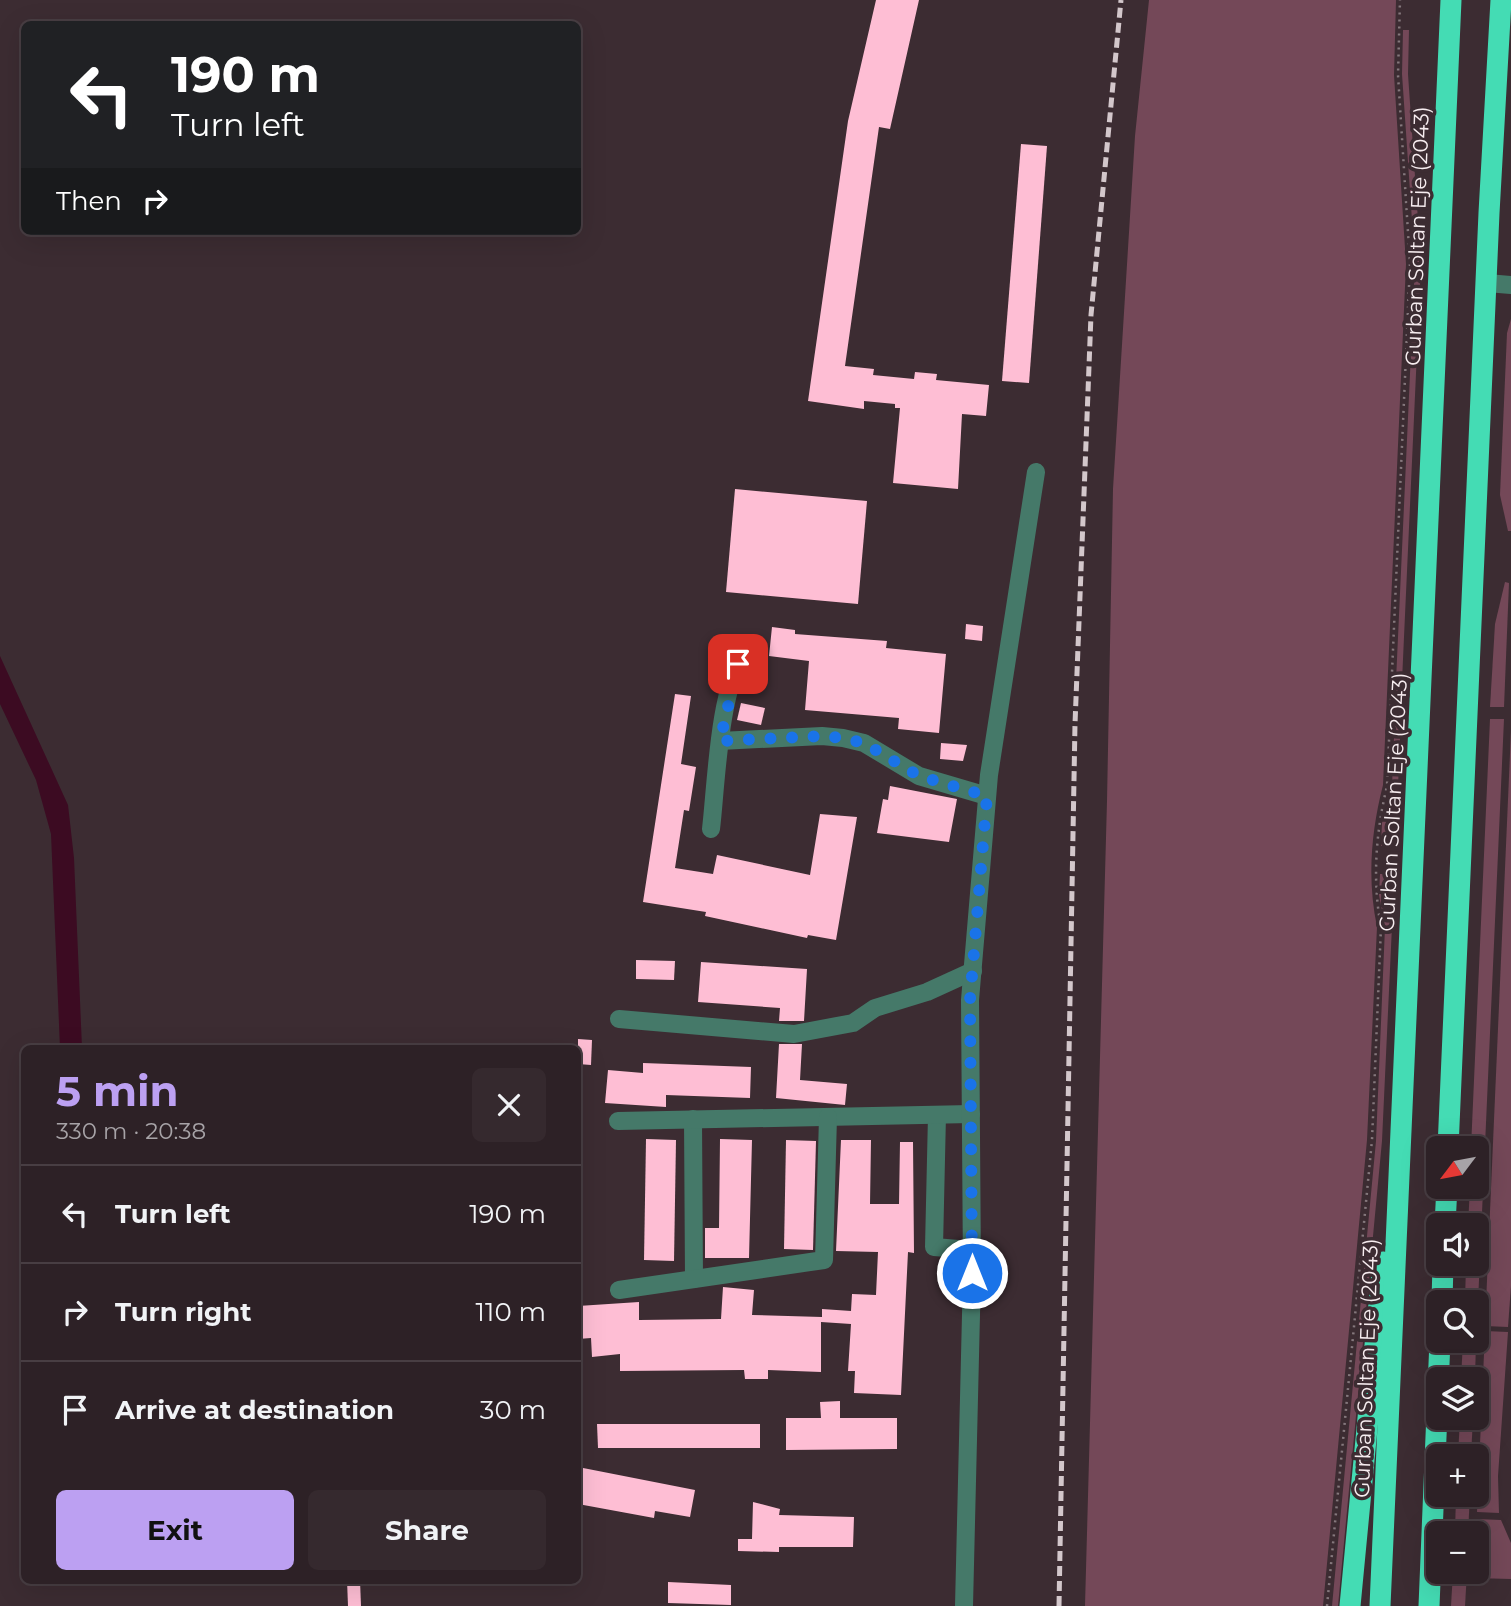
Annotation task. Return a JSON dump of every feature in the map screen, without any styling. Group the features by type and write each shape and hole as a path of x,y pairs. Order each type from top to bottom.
{"highway":[{"name":"Gurban Soltan Eje (2043)","path":"1381,1606 1417,838 1451,0"},
{"path":"1449,1136 1501,0"},
{"path":"1349,1606 1381,1269 1398,1199"},
{"path":"1429,1606 1439,1353"}],"street":[{"path":"1487,283 1511,285"},
{"path":"964,1606 971,1250 972,971 987,796 1036,472"},
{"path":"712,829 720,741 731,683 744,656"},
{"path":"720,741 822,736 843,738 864,743 919,776 987,796"},
{"path":"620,1019 794,1034 852,1023 875,1008 927,992 972,971"},
{"path":"618,1121 971,1114"},
{"path":"937,1115 934,1247 971,1250"},
{"path":"619,1290 824,1260 828,1117"},
{"path":"693,1119 694,1279"}],"path":[{"path":"1327,1606 1373,1100 1381,927 1375,895 1378,823 1387,786 1410,264 1398,75 1400,0"}],"shaded area":[{"path":"1149,0 1396,0 1394,75 1406,264 1383,785 1376,820 1371,873 1377,927 1367,1140 1323,1606 1085,1606 1113,489 1135,136"},
{"path":"1403,30 1409,30 1408,74 1421,264 1401,703 1395,703 1415,264 1402,74"},
{"path":"1511,319 1511,531 1508,531 1500,495 1507,333"},
{"path":"1505,582 1509,583 1504,707 1490,707 1495,624"},
{"path":"0,656 68,805 74,858 82,1045 60,1045 51,834 36,780 0,704"},
{"path":"1395,714 1401,714 1398,787 1388,824 1388,846 1381,846 1382,823 1392,786"},
{"path":"1490,719 1504,719 1485,1136 1472,1136"},
{"path":"1511,731 1511,1286 1508,1327 1489,1326 1489,1290 1487,1290"},
{"path":"1380,874 1386,874 1385,894 1392,926 1382,1141 1338,1606 1332,1606 1376,1141 1385,927 1379,895"},
{"path":"1469,1199 1483,1199 1482,1213 1469,1213"},
{"path":"1466,1276 1479,1276 1479,1290 1465,1290"},
{"path":"1489,1331 1508,1332 1498,1476 1499,1513 1477,1512 1477,1507 1489,1507 1489,1444 1480,1444 1481,1430 1489,1430 1489,1367 1483,1367 1484,1353 1489,1353"},
{"path":"1462,1353 1476,1353 1475,1367 1462,1367"},
{"path":"1459,1430 1472,1430 1472,1444 1459,1444"},
{"path":"1456,1507 1469,1507 1469,1521 1455,1521"},
{"path":"1501,1520 1511,1543 1511,1579 1489,1578 1489,1521 1477,1521"},
{"path":"1452,1584 1466,1584 1465,1606 1451,1606"}],"building":[{"path":"876,0 919,0 890,129 879,127 845,366 874,369 873,375 914,379 915,372 937,374 936,380 989,385 986,416 962,414 958,489 893,483 900,408 895,408 895,404 864,401 864,409 808,401 848,121"},
{"path":"1021,144 1047,146 1029,383 1002,381"},
{"path":"735,489 867,501 858,604 726,592"},
{"path":"966,624 983,626 982,641 965,639"},
{"path":"772,627 795,630 795,634 887,641 886,648 946,654 939,733 898,729 899,718 805,710 809,661 769,656"},
{"path":"675,694 691,696 681,764 696,767 689,811 684,810 675,868 713,874 717,855 810,875 820,814 857,817 836,940 808,935 807,938 705,916 706,912 643,902"},
{"path":"741,703 765,708 761,725 737,720"},
{"path":"941,743 967,745 963,761 940,759"},
{"path":"890,786 957,799 949,842 877,833 883,799 888,800"},
{"path":"636,960 675,961 674,980 636,979"},
{"path":"701,962 807,969 804,1021 779,1021 780,1008 698,1002"},
{"path":"578,1039 592,1040 591,1065 581,1064 581,1045 578,1045"},
{"path":"779,1044 802,1044 800,1080 847,1084 845,1105 776,1098"},
{"path":"643,1063 751,1067 750,1098 666,1095 666,1107 605,1103 608,1070 643,1073"},
{"path":"646,1139 676,1140 674,1261 644,1260"},
{"path":"720,1139 752,1140 749,1258 705,1258 705,1228 719,1228"},
{"path":"786,1140 816,1141 813,1250 784,1249"},
{"path":"841,1140 871,1140 870,1204 899,1204 900,1142 913,1142 914,1253 908,1252 901,1395 854,1393 855,1371 848,1371 851,1324 821,1322 821,1372 768,1370 768,1379 745,1379 744,1370 620,1371 620,1354 592,1357 591,1338 581,1339 581,1306 639,1302 639,1320 721,1319 723,1287 754,1290 752,1315 822,1317 822,1309 851,1311 852,1294 876,1295 878,1252 836,1251"},
{"path":"840,1401 840,1418 897,1418 897,1449 786,1450 786,1418 821,1418 820,1402"},
{"path":"597,1424 760,1424 760,1448 598,1448"},
{"path":"581,1468 695,1490 690,1517 655,1511 654,1518 581,1505"},
{"path":"753,1502 780,1509 779,1515 854,1517 853,1547 779,1547 779,1552 738,1551 738,1539 752,1539"},
{"path":"668,1582 731,1585 731,1605 668,1603"},
{"path":"347,1584 360,1584 361,1606 348,1606"}],"railway":[{"path":"1059,1606 1075,724 1091,315 1121,0"}],"route":[{"path":"738,664 731,683 720,741 822,736 843,738 864,743 919,776 987,796 970,1000 972,1273"}]}
